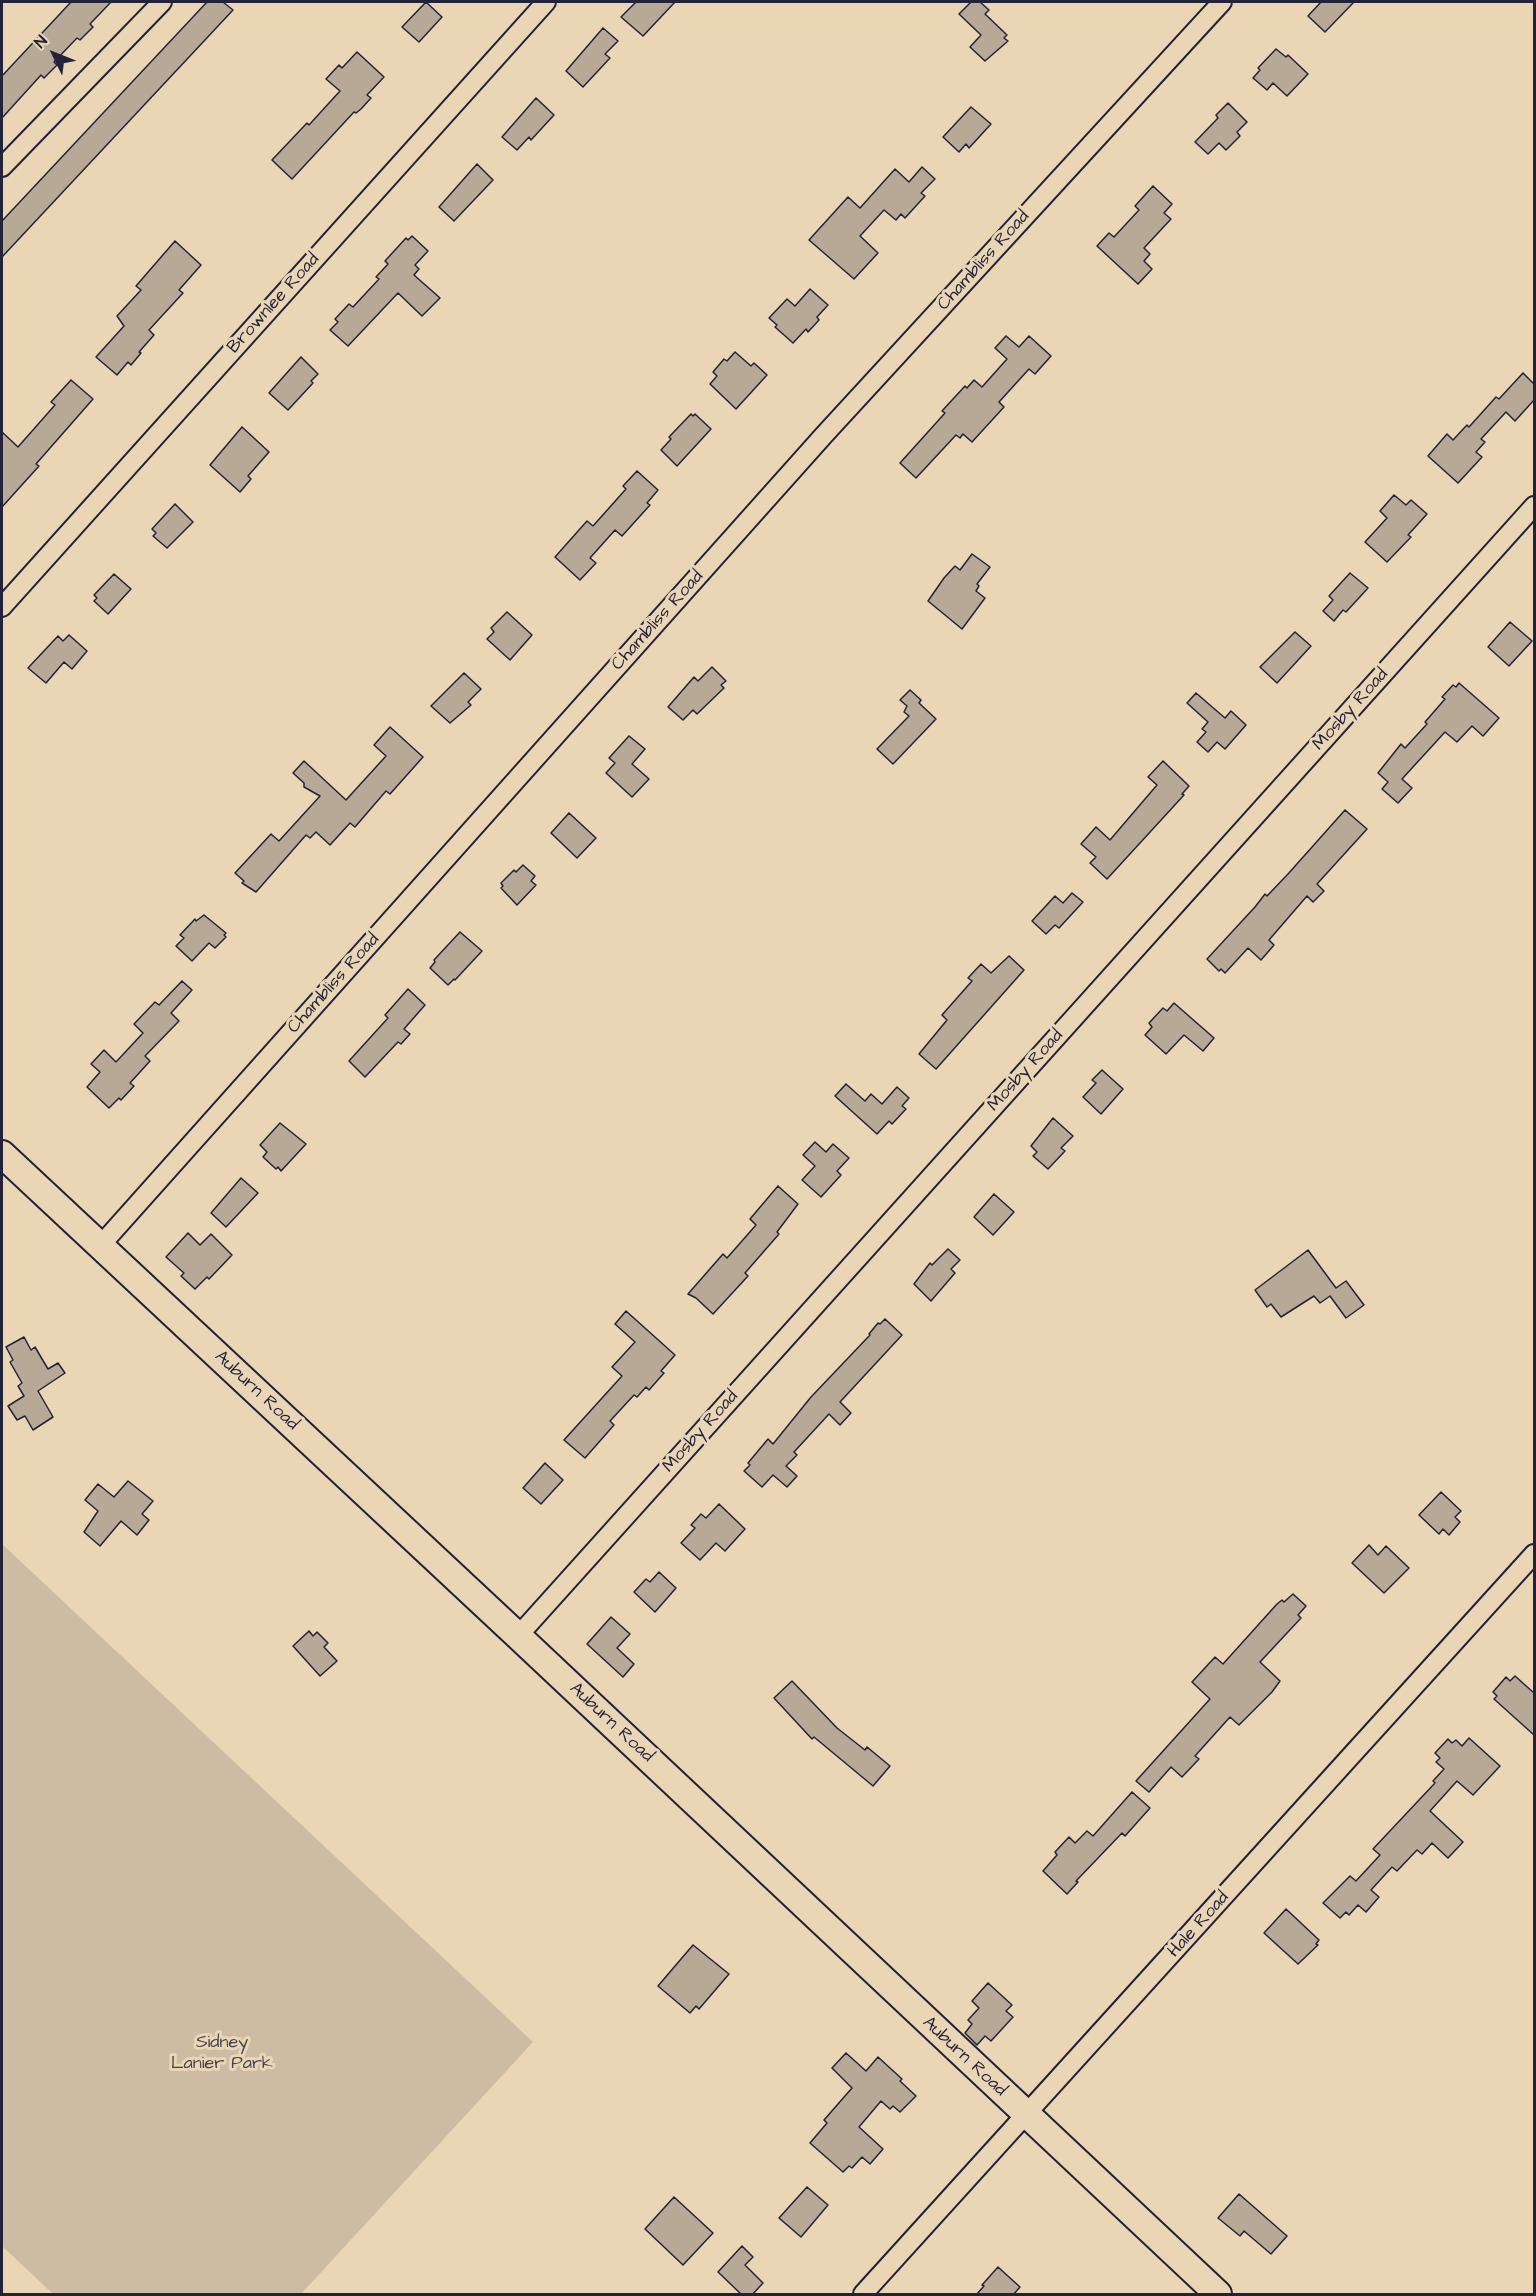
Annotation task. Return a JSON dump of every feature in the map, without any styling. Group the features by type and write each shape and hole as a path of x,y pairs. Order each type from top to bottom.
{"street":[{"path":"2,167 162,2"},
{"name":"Brownlee Road","path":"2,607 546,2"},
{"name":"Chambliss Road","path":"100,1246 824,435 1222,2"},
{"name":"Mosby Road","path":"518,1636 1534,506"},
{"name":"Auburn Road","path":"2,1154 1218,2295"},
{"name":"Hale Road","path":"863,2295 1534,1554"}],"green space":[{"name":"Sidney Lanier Park","path":"2,1544 533,2042 301,2294 53,2294 2,2246"}],"building":[{"path":"71,2 111,2 90,24 93,27 80,40 77,38 54,62 57,65 44,78 41,75 2,118 2,76"},
{"path":"207,2 223,2 233,10 2,257 2,221"},
{"path":"426,2 442,17 419,42 402,27"},
{"path":"636,2 675,2 643,36 621,17"},
{"path":"971,2 980,2 989,10 985,14 1007,35 1004,38 1008,41 985,61 970,47 981,35 959,14"},
{"path":"1321,2 1354,2 1325,32 1308,16"},
{"path":"603,28 618,41 605,54 610,58 583,87 566,71"},
{"path":"1276,49 1286,57 1288,55 1308,74 1287,96 1273,83 1267,90 1253,78 1260,70 1258,68"},
{"path":"357,52 384,77 367,95 371,98 361,109 354,112 292,179 272,160 340,91 326,79 339,65 342,68"},
{"path":"536,98 554,115 531,140 529,137 517,150 502,137"},
{"path":"1228,103 1247,122 1237,132 1240,136 1226,150 1219,143 1208,154 1195,142 1218,118 1216,115"},
{"path":"971,107 991,124 969,148 966,144 959,152 943,137"},
{"path":"477,164 493,180 454,221 439,207"},
{"path":"922,167 935,179 921,193 925,196 905,218 901,214 896,220 884,210 860,236 878,253 854,279 809,240 848,197 860,208 895,169 909,182"},
{"path":"1153,186 1172,204 1164,213 1171,219 1144,248 1150,254 1144,261 1152,269 1138,284 1097,246 1109,233 1114,237 1139,210 1135,206"},
{"path":"412,236 428,251 415,265 419,269 414,275 440,298 422,316 398,293 348,346 330,330 338,322 335,319 349,304 353,307 379,279 376,277 388,264 385,261 406,238 408,240"},
{"path":"175,241 201,265 179,290 183,293 149,330 154,335 139,352 141,353 131,365 128,362 117,375 96,357 124,326 117,316 141,290 136,286"},
{"path":"810,289 828,305 808,332 806,329 793,343 775,327 777,325 769,318 787,299 795,306"},
{"path":"1006,336 1019,347 1029,336 1051,356 1035,374 1029,369 999,402 1004,407 972,442 963,434 960,438 956,435 916,478 900,463 945,413 942,411 965,386 967,388 974,380 982,387 1007,359 995,348"},
{"path":"735,352 751,366 754,363 767,375 736,409 710,384 717,376 713,372 724,359 727,361"},
{"path":"301,357 318,374 311,381 313,383 288,410 269,393"},
{"path":"1523,373 1534,384 1534,400 1515,421 1506,412 1481,439 1485,442 1476,452 1482,457 1458,483 1428,456 1447,434 1453,440 1467,425 1469,427 1496,397 1499,399"},
{"path":"71,380 93,399 36,464 39,466 2,507 2,432 18,447 55,405 51,402"},
{"path":"691,414 693,416 695,414 711,429 677,466 661,450 671,439 669,437"},
{"path":"242,427 269,452 248,476 251,479 240,492 210,465"},
{"path":"637,471 658,490 647,503 650,505 622,536 615,530 590,558 596,563 580,580 555,557 587,521 593,526 626,489 623,486"},
{"path":"1394,495 1406,505 1411,500 1427,514 1408,535 1411,537 1387,562 1365,542 1387,518 1380,511"},
{"path":"175,504 193,522 167,548 153,536 156,533 152,529"},
{"path":"972,554 990,567 977,584 979,586 976,591 985,598 962,629 928,601 955,566 960,570"},
{"path":"1350,573 1368,588 1346,612 1343,610 1334,621 1323,611 1333,600 1329,596"},
{"path":"114,574 131,589 108,614 94,601 97,598 94,595"},
{"path":"507,612 532,635 510,660 487,639 494,632 491,628"},
{"path":"1510,622 1532,641 1509,666 1488,647"},
{"path":"1295,632 1311,646 1277,683 1260,667"},
{"path":"69,635 87,651 72,669 64,662 46,683 28,668 58,636 63,641"},
{"path":"712,667 726,681 721,685 724,688 697,714 693,710 683,720 668,707 694,677 698,681"},
{"path":"464,673 481,689 468,702 471,705 450,723 431,706"},
{"path":"1459,683 1499,718 1483,736 1472,726 1457,742 1445,732 1402,779 1412,788 1398,803 1382,789 1388,782 1378,773 1401,744 1405,748 1427,724 1425,722 1445,699 1442,697 1453,685 1456,687"},
{"path":"910,690 921,700 919,703 936,719 893,764 877,749 909,716 904,712 907,706 900,700"},
{"path":"1196,693 1225,718 1231,711 1246,725 1225,749 1217,742 1208,752 1197,742 1206,732 1202,729 1208,722 1187,703"},
{"path":"390,727 423,757 390,794 386,791 355,827 350,823 330,845 316,832 310,838 306,835 256,892 242,883 244,881 235,873 271,834 279,841 320,796 304,787 304,783 293,773 304,761 346,800 386,756 374,745"},
{"path":"629,736 645,749 632,764 649,779 632,797 606,773 615,763 609,758"},
{"path":"1163,761 1189,786 1182,794 1184,795 1107,879 1090,863 1096,857 1081,844 1096,827 1110,840 1157,785 1148,777"},
{"path":"1345,810 1367,829 1317,884 1324,891 1313,902 1307,896 1269,940 1274,945 1261,960 1248,948 1225,973 1221,969 1219,971 1207,959"},
{"path":"569,813 596,838 577,858 551,833"},
{"path":"523,865 535,876 531,881 536,885 517,905 501,888 503,886 501,883 514,870 516,872"},
{"path":"1072,893 1083,902 1059,928 1055,925 1046,934 1032,921 1055,896 1063,903"},
{"path":"204,915 226,933 224,935 226,937 215,948 209,943 192,961 176,946 184,938 180,935 195,919 196,921"},
{"path":"460,932 482,951 448,985 430,968 434,960"},
{"path":"1009,956 1024,970 936,1069 919,1054 947,1020 942,1015 972,981 968,978 981,964 991,973"},
{"path":"182,981 192,990 171,1013 179,1021 145,1056 150,1061 130,1083 134,1086 121,1100 119,1098 109,1108 87,1087 100,1072 91,1064 104,1050 116,1062 143,1033 134,1024 155,1002 159,1005"},
{"path":"408,989 425,1005 404,1029 410,1034 401,1044 398,1042 365,1077 349,1061 388,1018 385,1015"},
{"path":"1174,1003 1214,1038 1203,1051 1184,1035 1166,1054 1145,1035 1152,1027 1149,1023 1163,1008 1167,1011"},
{"path":"1102,1070 1123,1089 1101,1114 1083,1097 1096,1083 1092,1080"},
{"path":"846,1084 865,1101 871,1094 882,1104 897,1087 909,1098 902,1106 906,1109 892,1124 889,1121 877,1134 835,1096"},
{"path":"1053,1118 1073,1136 1061,1148 1065,1151 1048,1169 1033,1156 1037,1152 1031,1146"},
{"path":"280,1123 306,1144 281,1171 263,1157 267,1152 260,1145"},
{"path":"815,1142 826,1152 833,1144 849,1158 837,1171 841,1175 821,1197 802,1180 815,1166 803,1155"},
{"path":"241,1178 258,1193 226,1227 211,1213"},
{"path":"778,1186 798,1204 777,1232 779,1234 745,1273 748,1276 713,1314 696,1298 688,1294 723,1254 727,1258 756,1225 750,1219"},
{"path":"994,1194 1014,1212 993,1235 974,1217"},
{"path":"188,1233 200,1245 211,1234 232,1255 209,1279 207,1277 195,1289 181,1276 184,1273 166,1257"},
{"path":"948,1249 960,1260 951,1269 955,1273 931,1301 914,1284 930,1263 932,1265"},
{"path":"1308,1250 1336,1288 1346,1281 1364,1305 1346,1318 1330,1296 1320,1303 1314,1296 1281,1317 1271,1304 1267,1307 1255,1290"},
{"path":"626,1311 675,1355 661,1371 664,1373 649,1390 646,1387 637,1397 634,1395 610,1421 614,1425 585,1458 564,1440 622,1376 612,1367 635,1342 615,1324"},
{"path":"885,1319 902,1335 840,1402 851,1413 840,1425 829,1414 794,1452 797,1455 786,1466 797,1476 787,1487 773,1475 762,1487 744,1471 750,1465 748,1463 768,1439 773,1444 811,1397 870,1335 878,1323 880,1324"},
{"path":"24,1337 31,1350 35,1347 48,1369 58,1363 65,1373 38,1391 53,1417 33,1430 25,1416 17,1420 8,1406 24,1396 18,1386 22,1383 10,1362 13,1360 6,1347"},
{"path":"545,1463 563,1480 541,1504 523,1488"},
{"path":"128,1481 153,1501 142,1514 149,1520 137,1535 121,1521 100,1546 84,1532 98,1511 85,1500 98,1484 114,1497"},
{"path":"1441,1492 1461,1511 1455,1517 1460,1522 1449,1535 1443,1529 1439,1534 1419,1515"},
{"path":"719,1504 745,1529 725,1551 716,1543 700,1560 681,1543 695,1528 691,1525 701,1514 706,1518"},
{"path":"1369,1545 1378,1555 1386,1546 1409,1568 1384,1593 1352,1563"},
{"path":"659,1572 676,1588 655,1612 634,1592 646,1579 650,1582"},
{"path":"1293,1594 1306,1606 1298,1615 1301,1618 1260,1662 1280,1681 1272,1692 1239,1725 1230,1717 1195,1756 1199,1759 1182,1777 1171,1767 1149,1792 1136,1781 1210,1699 1192,1682 1215,1657 1223,1664 1277,1604 1282,1600 1284,1602"},
{"path":"611,1617 630,1634 617,1648 634,1664 623,1677 587,1644"},
{"path":"309,1631 313,1636 317,1632 328,1643 324,1647 337,1661 320,1676 293,1646"},
{"path":"1515,1676 1534,1693 1534,1735 1494,1699 1497,1696 1493,1692 1506,1677 1510,1681"},
{"path":"792,1681 837,1728 865,1750 867,1747 890,1766 873,1786 814,1737 812,1739 774,1698"},
{"path":"1469,1738 1500,1766 1473,1795 1457,1781 1430,1811 1463,1842 1448,1858 1432,1843 1422,1854 1417,1850 1397,1871 1392,1867 1371,1890 1379,1897 1366,1912 1358,1905 1349,1915 1346,1912 1340,1918 1323,1903 1350,1876 1356,1881 1380,1855 1373,1849 1435,1783 1433,1781 1444,1769 1436,1762 1440,1758 1435,1753 1448,1739 1452,1743 1456,1740 1462,1746"},
{"path":"1132,1792 1150,1808 1125,1836 1122,1833 1076,1881 1078,1882 1067,1894 1043,1871 1057,1855 1055,1852 1069,1837 1075,1843 1087,1831 1093,1836"},
{"path":"1286,1909 1319,1940 1316,1944 1318,1945 1298,1964 1264,1933"},
{"path":"693,1945 729,1974 699,2009 696,2006 690,2013 658,1986"},
{"path":"988,1983 1012,2005 1006,2011 1013,2017 991,2041 985,2036 977,2045 965,2033 972,2024 968,2020 979,2008 972,2001"},
{"path":"846,2053 866,2071 878,2057 902,2079 900,2081 916,2096 900,2112 893,2106 890,2109 881,2101 859,2127 883,2149 870,2164 862,2157 852,2168 849,2166 843,2172 810,2143 827,2123 824,2120 852,2088 832,2068"},
{"path":"807,2187 828,2205 801,2237 779,2218"},
{"path":"1239,2194 1287,2236 1271,2254 1244,2231 1240,2236 1218,2218"},
{"path":"674,2197 713,2233 683,2265 645,2229"},
{"path":"742,2246 753,2257 745,2265 763,2283 752,2295 742,2295 718,2272"},
{"path":"998,2267 1020,2287 1013,2295 976,2295 984,2286 982,2285"}]}
